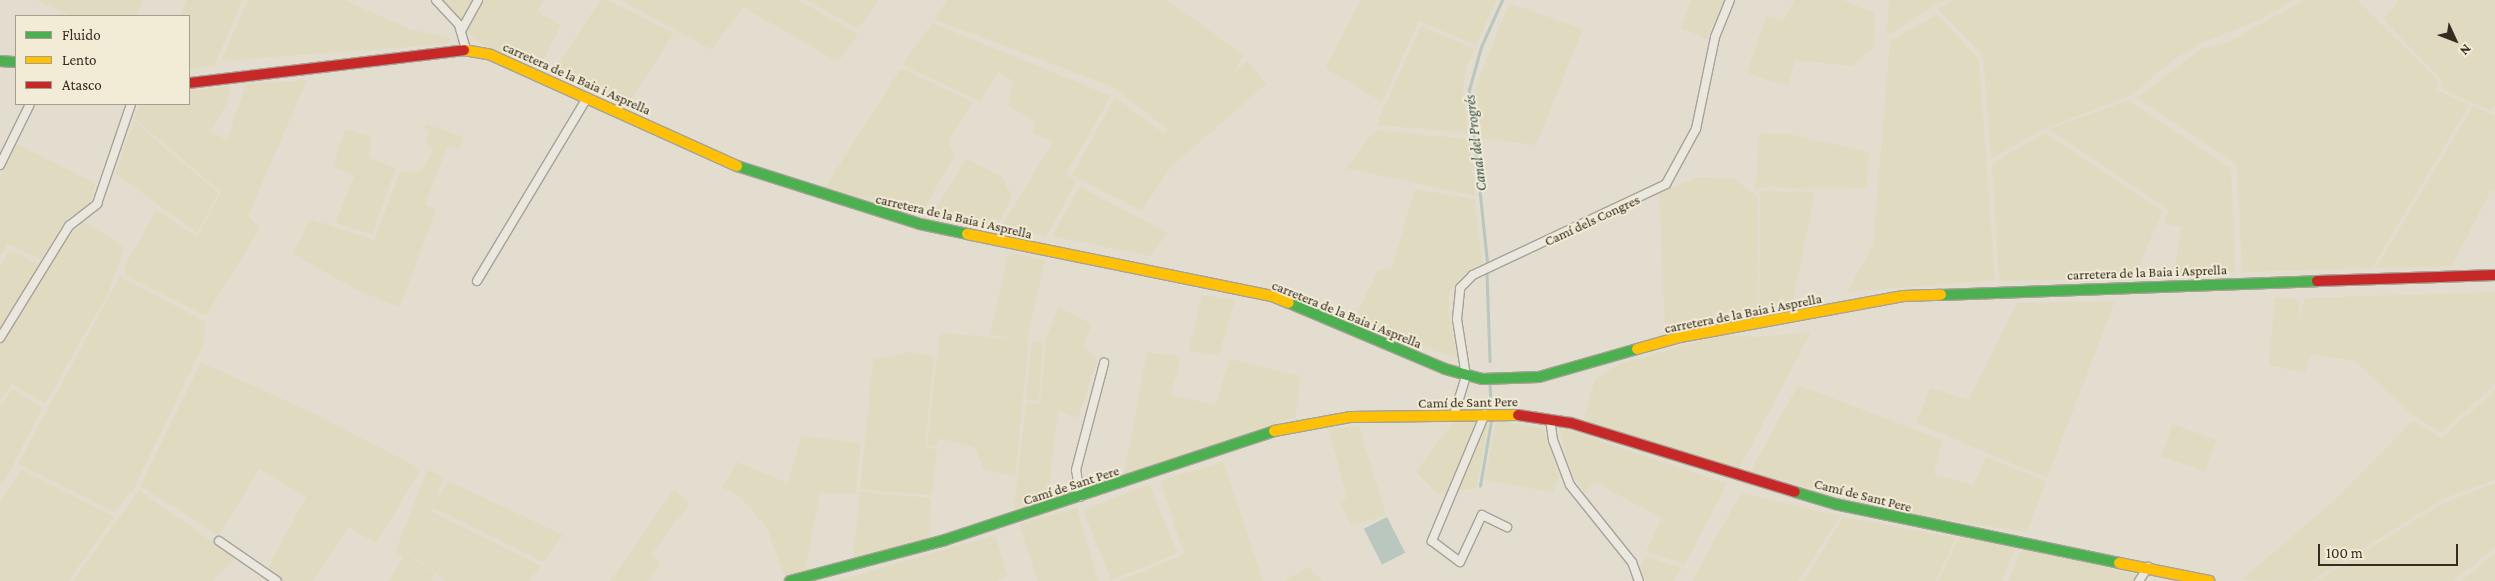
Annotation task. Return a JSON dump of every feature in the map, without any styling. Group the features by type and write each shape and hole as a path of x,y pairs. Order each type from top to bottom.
{"main road":[{"name":"carretera de la Baia i Asprella","path":"190,82 466,50 491,55 751,173 886,216 1272,296 1466,376 1505,381 1539,377 1680,337 1903,296 2495,275"},
{"path":"0,61 15,62"},
{"name":"Camí de Sant Pere","path":"790,581 881,559 1080,497 1263,434 1311,422 1350,417 1486,414 1550,419 1835,504 2209,581"}],"street":[{"path":"436,0 461,31 466,50"},
{"path":"461,31 478,0"},
{"name":"Camí dels Congres","path":"1454,415 1466,376 1457,319 1460,288 1473,275 1666,184 1696,129 1714,37 1728,1"},
{"path":"477,281 588,98"},
{"path":"0,165 30,105"},
{"path":"0,338 69,226 96,204 131,105"},
{"path":"1080,497 1076,470 1104,363"},
{"path":"1486,414 1432,541 1460,562 1482,515 1507,527"},
{"path":"1550,419 1553,440 1570,485 1632,562 1639,581"},
{"path":"219,541 276,581"},
{"path":"2140,581 2148,567"}],"shaded area":[{"path":"36,0 143,0 136,15 70,15"},
{"path":"186,0 242,0 215,65 190,69 190,15 180,15"},
{"path":"248,0 344,0 410,29 450,38 448,44 221,61"},
{"path":"442,0 473,0 462,20"},
{"path":"483,0 544,0 537,11 561,25 539,68 479,43 466,31"},
{"path":"600,0 608,0 674,33 626,107 554,71"},
{"path":"620,0 798,0 858,34 838,62 743,7 712,50"},
{"path":"807,0 879,0 858,29"},
{"path":"947,0 1167,0 1244,55 1185,143 1113,87 934,19"},
{"path":"1361,0 1496,0 1476,45 1419,21 1382,102 1325,68"},
{"path":"1691,0 1725,0 1706,39 1681,28"},
{"path":"1794,0 1842,0 1875,13 1873,47 1852,66 1795,60 1788,86 1747,73 1766,16 1784,20"},
{"path":"1889,0 1944,0 1887,36"},
{"path":"1953,0 2293,0 2262,19 2203,42 2173,60 2132,95 2046,128 1991,159 1983,56 1938,9"},
{"path":"2304,0 2357,0 2437,79 2437,90 2469,105 2372,268 2242,272 2237,165 2137,98 2201,49 2227,43"},
{"path":"2400,0 2495,0 2495,106 2491,111 2442,89 2440,78 2383,19"},
{"path":"1509,3 1583,29 1536,145 1480,138 1475,89"},
{"path":"1937,15 1979,59 1995,280 1847,292 1873,245 1890,41"},
{"path":"932,23 1111,96 1066,174 1076,182 1046,237 1002,226 1053,142 1032,133 1036,122 1008,106 1013,81 999,72 980,101 902,65"},
{"path":"1421,26 1475,49 1466,67 1463,91 1467,133 1376,125"},
{"path":"1247,61 1267,84 1128,204 1108,182"},
{"path":"901,68 973,102 948,141 954,156 923,211 824,189"},
{"path":"307,80 248,216 260,228 206,316 126,276 125,265 157,210 197,237 221,192 134,118 140,105 190,105 190,91 231,86 228,101 212,130 203,127 227,140 246,84"},
{"path":"1115,97 1183,148 1142,211 1072,175"},
{"path":"2129,100 2231,169 2235,272 2174,275 2181,227 2164,223 2169,210 2049,129"},
{"path":"2473,106 2495,116 2495,191 2491,190 2452,266 2376,268"},
{"path":"134,121 218,193 197,233 115,173"},
{"path":"426,124 464,137 459,150 447,147 425,205 436,210 400,307 359,291 293,254 310,219 374,240 400,172 421,171 433,150 426,144 429,133 424,128"},
{"path":"345,129 371,137 369,158 396,168 372,234 335,223 354,176 333,166"},
{"path":"1375,130 1469,139 1476,196 1346,168"},
{"path":"1760,133 1789,134 1869,152 1867,188 1799,189 1772,186 1755,189"},
{"path":"2045,133 2163,211 2133,278 1999,281 1992,163"},
{"path":"17,144 95,183 91,202 64,221 41,260 8,244 0,256 0,176"},
{"path":"966,159 1001,176 1012,196 999,222 934,211"},
{"path":"1698,177 1734,179 1758,197 1757,308 1665,325 1659,193"},
{"path":"1080,187 1168,233 1150,256 1052,236"},
{"path":"1415,189 1475,199 1482,263 1463,275 1449,292 1449,315 1458,358 1419,346 1354,318 1378,271 1392,267"},
{"path":"1760,191 1815,192 1793,300 1759,307"},
{"path":"85,222 125,246 108,293 45,404 12,384 0,400 0,265 10,250 38,264"},
{"path":"1009,252 1045,260 1026,342 990,334"},
{"path":"120,276 205,322 204,343 134,488 114,512 18,464"},
{"path":"2495,292 2495,384 2441,433 2411,414 2355,361 2311,354 2305,374 2283,368 2305,298"},
{"path":"1202,295 1235,300 1219,355 1189,351"},
{"path":"2275,297 2300,299 2294,368 2269,366"},
{"path":"2115,301 2047,478 1916,423 1930,388 1969,400 2017,303"},
{"path":"1058,307 1092,324 1083,345 1097,360 1078,418 1058,411 1048,497 1014,509 1026,403 1040,404 1046,339"},
{"path":"940,332 1029,341 1015,477 983,469 975,448 939,438 936,447 927,445"},
{"path":"1811,332 1739,469 1590,424 1584,417 1595,379 1619,364 1722,335 1755,337"},
{"path":"1032,341 1043,342 1039,401 1026,400"},
{"path":"912,352 934,357 925,447 937,450 932,495 860,489 873,359"},
{"path":"1147,352 1181,356 1171,395 1216,405 1229,359 1301,376 1295,417 1124,475"},
{"path":"201,362 315,414 421,469 376,543 348,527 312,581 284,581 267,570 306,497 259,469 219,536 140,486"},
{"path":"1798,385 1942,440 1934,474 1973,485 1986,457 2046,481 2027,532 1912,514 1750,472"},
{"path":"13,389 42,408 3,485 0,483 0,405"},
{"path":"2495,391 2495,478 2490,482 2445,498 2311,581 2241,580 2336,499 2413,420 2441,438"},
{"path":"1454,421 1489,422 1476,488 1438,494 1416,472"},
{"path":"1496,421 1543,428 1559,475 1553,492 1485,480"},
{"path":"2173,424 2216,440 2205,472 2161,456"},
{"path":"1359,426 1386,515 1352,526 1339,501 1347,497 1328,429"},
{"path":"1559,427 1727,484 1685,564 1646,552 1662,518 1594,482 1585,492 1571,474"},
{"path":"801,436 861,443 856,493 820,493 805,570 784,576 767,528 741,498 722,487 737,462 788,483"},
{"path":"1223,462 1263,581 1119,581 1184,554 1160,481"},
{"path":"22,470 114,517 68,581 0,581 0,501"},
{"path":"427,470 445,477 413,560 395,553"},
{"path":"448,481 563,535 543,562 432,507"},
{"path":"2495,483 2495,547 2453,581 2317,581 2443,503"},
{"path":"1149,484 1177,554 1111,580 1083,511"},
{"path":"674,489 689,504 651,555 661,563 647,581 610,581"},
{"path":"139,490 235,558 212,581 73,581"},
{"path":"860,492 931,498 928,539 853,558"},
{"path":"1741,493 1840,516 1798,581 1692,581"},
{"path":"1077,508 1098,581 1038,581 1019,524"},
{"path":"430,511 541,566 529,581 445,581 407,551"},
{"path":"1387,517 1405,553 1382,564 1364,529"},
{"path":"1843,517 1956,538 1935,581 1804,581"},
{"path":"995,535 1008,576 996,581 837,581"},
{"path":"1960,536 2016,549 2001,581 1938,581"},
{"path":"2023,547 2141,576 2138,581 2008,581"},
{"path":"406,553 435,574 431,581 389,581"},
{"path":"2495,553 2495,581 2461,581"},
{"path":"1645,556 1682,568 1673,581 1646,581 1639,570"},
{"path":"1309,567 1323,581 1284,581"}],"waterway":[{"name":"Canal del Progrés","path":"1487,262 1469,90 1481,47 1502,0"},
{"name":"Canal del Progrés","path":"1487,273 1490,361"},
{"name":"Canal del Progrés","path":"1490,383 1491,404"},
{"name":"Canal del Progrés","path":"1480,486 1491,421"}],"traffic: fast":[{"path":"0,61 15,62"},
{"path":"737,166 920,224 967,234"},
{"path":"1941,295 2317,281"},
{"path":"1289,303 1445,369 1483,379 1539,377 1637,349"},
{"path":"790,581 945,540 1274,431"},
{"path":"1795,492 1835,504 2119,563"}],"traffic: slow":[{"path":"464,50 491,55 737,166"},
{"path":"967,234 1272,296 1289,303"},
{"path":"1637,349 1680,337 1903,296 1941,295"},
{"path":"1274,431 1350,417 1518,415"},
{"path":"2119,563 2209,581"}],"traffic: jam":[{"path":"190,83 464,50"},
{"path":"2317,281 2495,275"},
{"path":"1518,415 1571,423 1795,492"}]}
